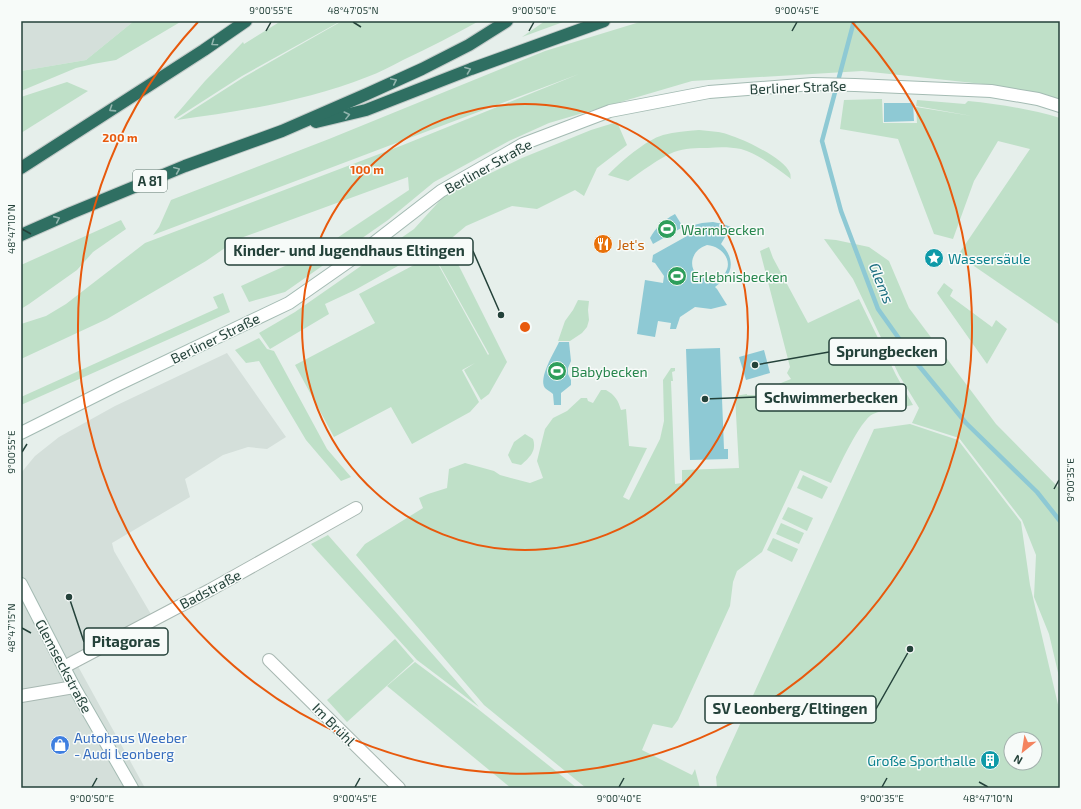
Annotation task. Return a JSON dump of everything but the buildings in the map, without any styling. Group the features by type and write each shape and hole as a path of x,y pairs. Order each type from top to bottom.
{"highway":[{"path":"21,168 204,50 246,21"},
{"name":"A 81","path":"21,235 185,166 282,131 422,69 469,45 507,21"},
{"path":"282,131 366,110 471,69 604,21"}],"main road":[{"name":"Berliner Straße","path":"21,433 289,303 362,252 441,191 523,144 610,111 709,92 813,84 991,92 1038,99 1060,106"},
{"name":"Badstraße","path":"64,667 210,590 356,508"},
{"name":"Glemseckstraße","path":"21,584 74,687 132,788"},
{"name":"Im Brühl","path":"269,660 399,788"},
{"path":"21,696 74,687"}],"shaded area":[{"path":"21,21 134,21 86,60 21,71"},
{"path":"227,353 286,437 267,449 248,447 223,455 185,479 190,497 112,543 114,551 152,616 74,659 145,788 21,788 21,473 35,456 59,437 115,406"}],"green space":[{"path":"134,21 182,21 116,60 76,68 21,91 21,71 86,60"},
{"path":"281,21 341,21 242,76 175,119 174,117 205,81 243,42 244,44"},
{"path":"342,21 479,21 372,75 321,93 226,113 177,120 244,77"},
{"path":"545,21 566,21 522,37"},
{"path":"643,21 1060,21 1060,100 1044,95 983,84 862,71 692,81 549,123 509,141 434,182 388,220 285,292 249,302 241,286 316,252 409,190 408,177 238,239 206,261 107,319 21,359 21,324 46,316 66,304 145,243 403,145 579,74 153,235 159,227 171,200 329,139 545,51"},
{"path":"67,82 88,91 21,133 21,97"},
{"path":"882,99 883,123 917,123 916,107 972,116 916,106 917,100 965,104 968,101 1026,109 1060,118 1060,325 958,255 1030,149 998,141 974,181 953,239 934,234 898,139 840,129 844,100"},
{"path":"617,122 627,145 597,168 584,196 575,190 537,209 512,206 466,226 447,242 507,362 489,394 481,400 464,370 475,363 462,370 479,402 470,412 412,444 391,407 334,437 295,365 375,323 359,294 433,255 488,355 489,354 430,248 355,290 325,304 329,314 270,349 259,333 295,312 414,229 445,195 522,158 591,130"},
{"path":"699,130 725,134 758,147 786,167 790,173 791,179 748,151 724,147 691,148 674,152 628,181 608,175 634,152 656,138 672,133"},
{"path":"121,220 126,229 93,252 77,270 21,309 21,265"},
{"path":"824,239 869,247 889,261 909,308 996,424 1060,489 1060,681 1049,634 1034,597 1036,555 1022,520 959,438 912,423 919,408 899,375 853,279"},
{"path":"769,247 773,258 808,323 859,299 896,375 913,405 878,412 868,418 856,435 831,483 800,470 762,552 737,571 733,582 730,606 678,720 672,728 653,724 642,750 692,775 695,769 700,788 586,788 484,705 356,555 365,544 423,508 419,498 447,488 449,469 465,463 530,483 543,478 537,461 545,429 553,418 567,411 581,398 587,398 588,401 593,403 601,390 606,390 614,396 621,410 626,409 629,446 647,448 623,497 629,500 660,439 664,421 663,380 671,368 675,368 675,371 672,372 673,381 671,381 675,484 682,483 682,470 739,468 735,396 747,394 763,395 776,389 776,385 791,379 787,373 790,367 760,251"},
{"path":"944,283 953,290 950,296 992,327 996,320 1007,329 987,364 937,293"},
{"path":"223,293 230,312 21,405 21,397 218,308 213,297"},
{"path":"578,300 589,301 589,320 587,327 582,333 570,341 558,341 565,321"},
{"path":"259,338 267,349 274,351 327,449 351,477 341,481 306,440 259,361 246,363 235,350"},
{"path":"910,424 958,440 1021,522 1030,585 1060,713 1060,788 717,788 716,777 874,429"},
{"path":"525,434 533,439 534,447 532,454 521,465 512,463 508,455 514,442"},
{"path":"803,475 828,487 822,499 797,488"},
{"path":"788,507 813,518 807,531 782,519"},
{"path":"781,523 804,533 799,544 776,534"},
{"path":"328,535 479,707 417,660 311,544"},
{"path":"773,538 798,549 792,562 767,550"},
{"path":"395,639 414,661 347,722 327,700"},
{"path":"415,662 478,709 577,788 511,788 387,686"}],"water":[{"path":"884,103 913,103 914,121 884,122"},
{"name":"Warmbecken","path":"675,214 683,227 653,244 650,238 655,230 664,221"},
{"name":"Erlebnisbecken","path":"713,222 731,227 721,244 729,256 731,265 730,270 725,279 715,287 727,305 711,309 695,307 680,317 676,329 670,329 671,323 658,321 655,337 637,334 645,280 663,283 664,276 655,263 652,262 653,255 696,231 694,225","holes":["707,245 714,247 724,254 728,265 727,270 717,280 716,275 712,276 712,278 704,278 698,275 694,271 692,265 695,254 700,249"]},
{"name":"Babybecken","path":"559,342 569,342 571,361 568,368 568,374 571,380 571,385 561,393 561,405 554,405 553,394 545,388 543,384 545,372"},
{"path":"720,348 724,449 728,449 728,459 690,460 686,349"},
{"path":"764,350 770,373 746,380 739,357"}],"waterway":[{"name":"Glems","path":"854,21 822,141 841,211 878,309 915,361 966,423 1037,492 1060,521"}],"place":[{"name":"Warmbecken","path":"667,229"},
{"name":"Jet's","path":"603,244"},
{"name":"Wassersäule","path":"934,258"},
{"name":"Erlebnisbecken","path":"677,276"},
{"name":"Kinder- und Jugendhaus Eltingen","path":"501,315"},
{"name":"Sprungbecken","path":"755,365"},
{"name":"Babybecken","path":"557,371"},
{"name":"Schwimmerbecken","path":"705,399"},
{"name":"Pitagoras","path":"69,597"},
{"name":"SV Leonberg/Eltingen","path":"910,649"},
{"name":"Autohaus Weeber - Audi Leonberg","path":"60,745"},
{"name":"Große Sporthalle","path":"990,760"}]}
